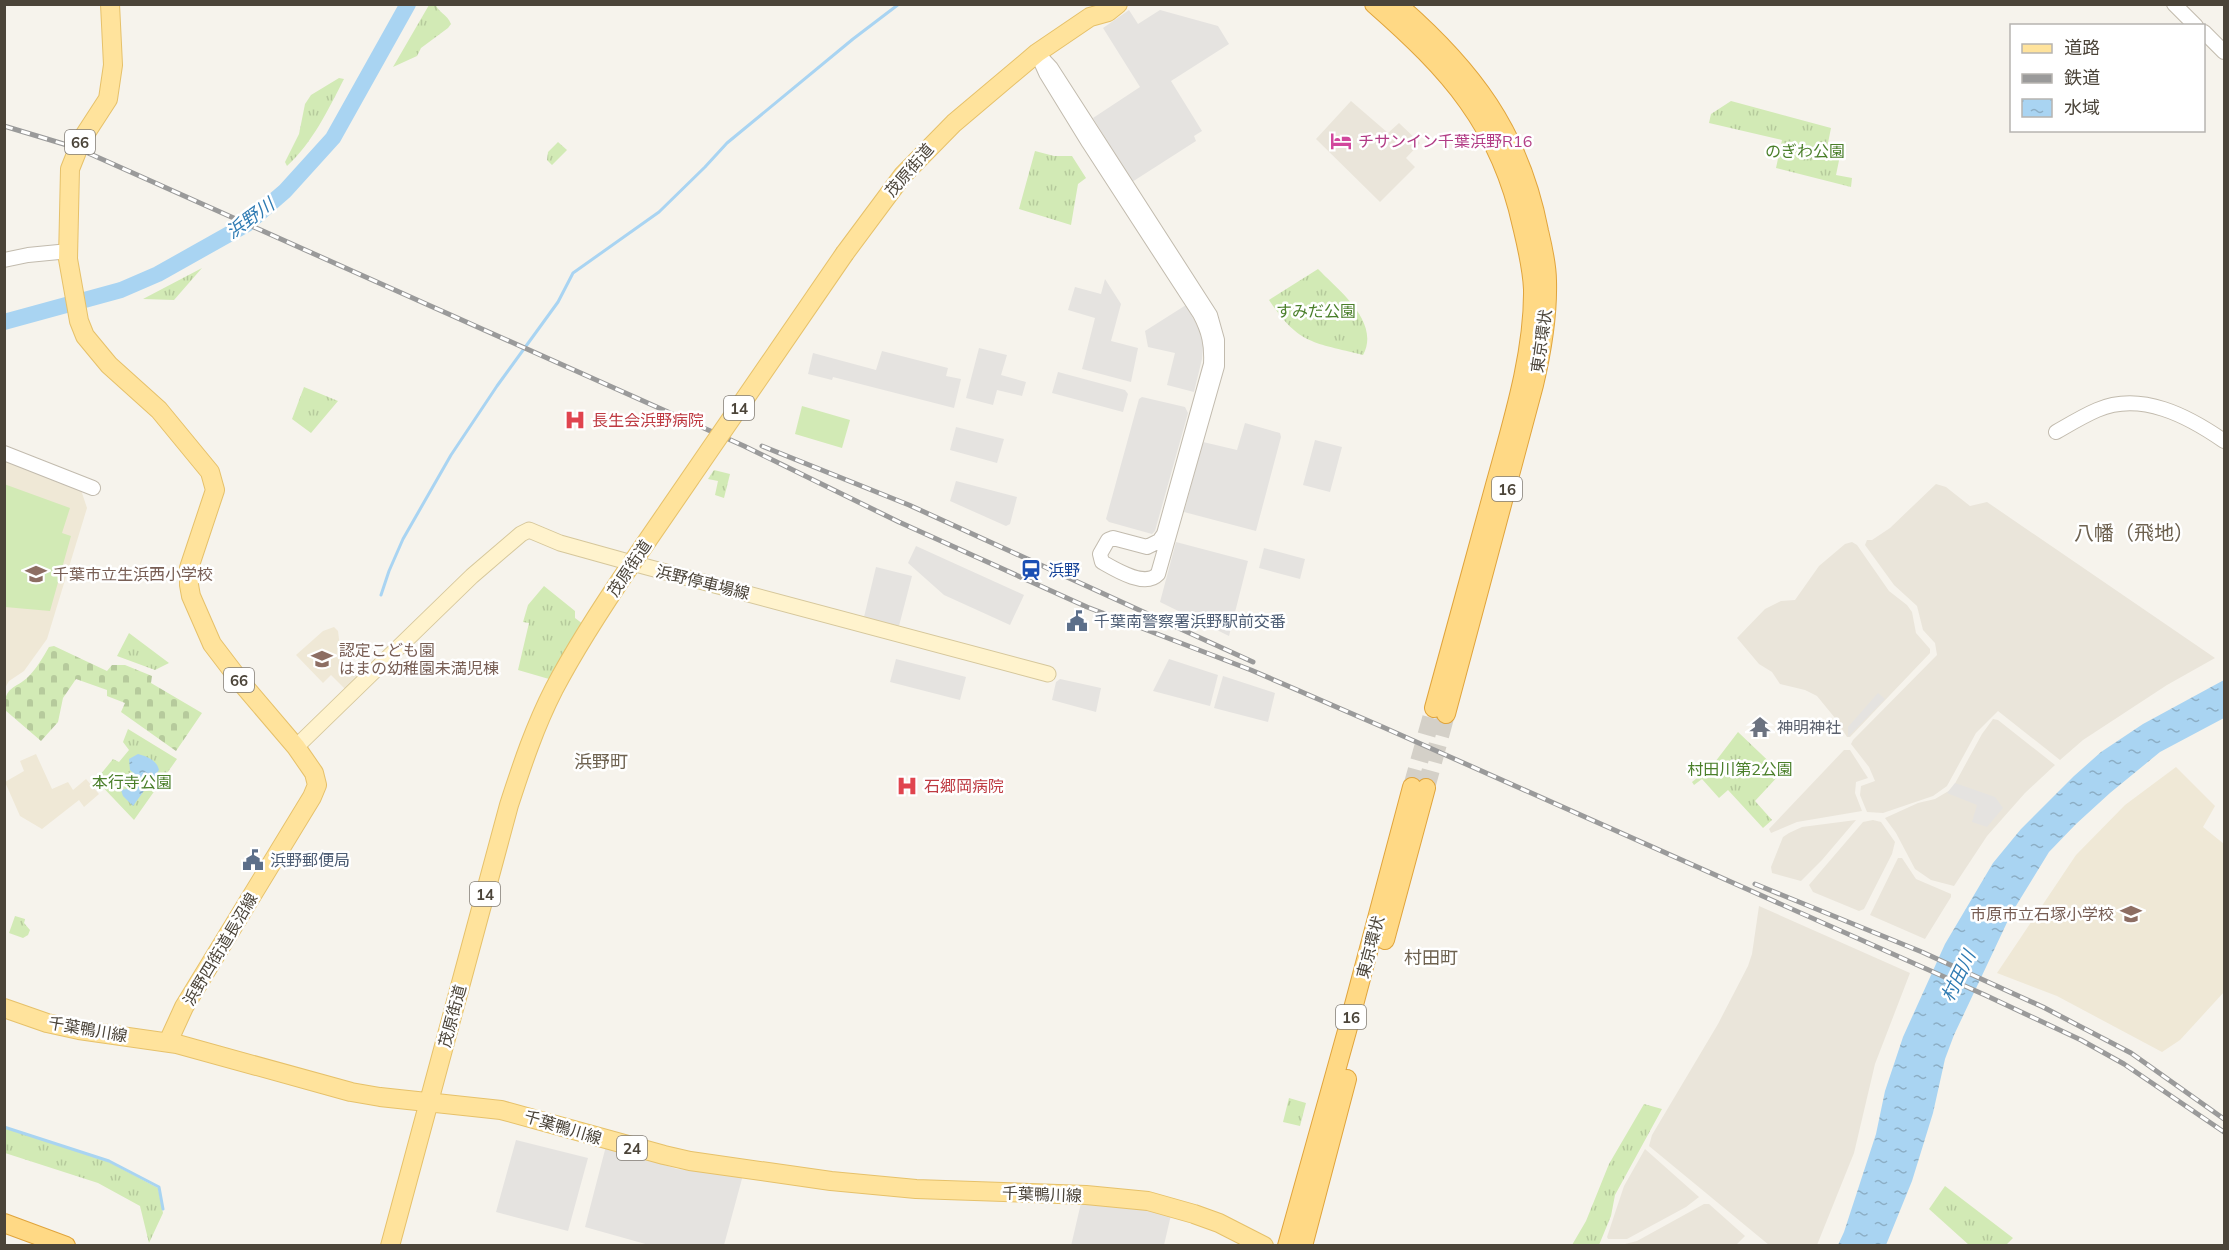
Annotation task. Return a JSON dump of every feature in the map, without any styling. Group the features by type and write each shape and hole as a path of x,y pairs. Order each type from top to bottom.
{"highway":[{"name":"東京環状","path":"1374,4 1423,48 1448,75 1487,130 1511,183 1532,276 1531,315 1519,393 1440,711 1534,385 1544,333 1547,279 1536,213 1514,147 1488,100 1474,82 1431,34 1397,4"},
{"name":"東京環状","path":"1287,1245 1419,788 1345,1114 1303,1245"},
{"path":"4,1223 66,1245"},
{"path":"4,1234 33,1245"}],"main road":[{"name":"浜野四街道長沼線","path":"110,4 113,36 111,86 103,109 82,139 72,159 69,184 69,251 79,321 86,336 103,358 159,410 210,472 215,490 189,568 191,596 212,644 296,747 314,773 316,785 312,797 184,1007 168,1042"},
{"name":"茂原街道","path":"390,1245 509,805 526,755 554,689 574,652 632,563 845,253 882,202 922,154 954,123 1037,53 1095,11 1108,12 1118,4"},
{"name":"浜野停車場線","path":"296,747 465,582 521,534 529,530 537,531 560,543 632,563 1048,674"},
{"name":"千葉鴨川線","path":"4,1008 47,1023 79,1030 168,1042 351,1092 501,1110 633,1148 690,1161 831,1181 916,1189 1095,1196 1148,1201 1219,1223 1264,1245"}],"street":[{"path":"2174,4 2194,24"},
{"path":"2205,33 2224,52"},
{"path":"1037,53 1046,73 1083,133 1209,330 1211,364 1164,534 1159,541 1147,547"},
{"path":"1037,53 1057,78 1210,315 1214,326 1217,340 1217,366 1160,566 1154,578 1142,580 1109,566 1100,558 1105,544 1113,538 1147,547 1156,553 1160,566"},
{"path":"4,260 69,251"},
{"path":"2056,432 2098,409 2133,403 2175,414 2223,441"},
{"path":"4,453 93,488"}],"shaded area":[{"path":"1129,10 1138,24 1160,10 1218,26 1229,44 1171,81 1202,131 1194,136 1196,141 1132,182 1093,118 1140,87 1103,28"},
{"path":"1351,101 1388,133 1399,123 1420,143 1406,158 1415,167 1380,202 1316,139"},
{"path":"1105,279 1121,304 1111,341 1138,348 1131,382 1082,369 1095,318 1068,310 1075,287 1101,294"},
{"path":"1186,305 1201,333 1203,345 1194,392 1167,385 1175,353 1148,347 1145,331"},
{"path":"979,348 1007,355 1001,375 1026,382 1022,396 997,390 993,405 966,398"},
{"path":"882,351 948,368 946,376 961,379 954,408 833,377 832,380 808,374 813,353 876,370"},
{"path":"1058,372 1125,390 1128,394 1123,412 1052,393"},
{"path":"1142,397 1185,407 1188,413 1155,531 1152,534 1109,522 1106,519 1139,399"},
{"path":"1245,423 1280,433 1281,437 1256,531 1184,512 1203,442 1237,450"},
{"path":"956,427 1004,439 997,463 950,450"},
{"path":"1315,440 1342,447 1330,492 1303,485"},
{"name":"千葉市立生浜西小学校","path":"5,460 81,490 87,508 47,639 24,671 9,681 5,688"},
{"path":"956,481 1017,497 1010,524 1006,526 950,501"},
{"path":"1936,484 1946,487 1970,506 1987,502 2215,658 2167,685 2083,740 2060,760 1998,711 1976,733 1947,786 1933,796 1883,813 1867,812 1860,795 1861,786 1875,781 1869,767 1851,744 1937,655 1935,643 1923,630 1917,606 1894,585 1865,545 1867,540 1872,540 1890,528"},
{"path":"1176,542 1248,561 1229,636 1160,602"},
{"path":"1852,542 1857,545 1889,591 1912,612 1916,633 1930,649 1930,653 1850,737 1847,737 1817,696 1805,690 1780,684 1772,672 1759,664 1737,638 1765,609 1781,601 1795,600 1819,566 1845,544"},
{"path":"916,546 1024,595 1010,625 944,595 908,563"},
{"path":"1264,548 1305,559 1300,579 1259,568"},
{"path":"876,567 912,576 899,626 864,617"},
{"name":"認定こども園 はまの幼稚園未満児棟","path":"334,627 338,631 340,647 346,662 360,678 347,691 331,675 323,683 296,655 323,631"},
{"path":"896,659 966,677 960,700 890,682"},
{"path":"1169,659 1218,675 1210,706 1153,691"},
{"path":"1223,676 1275,693 1268,722 1214,708"},
{"path":"1060,679 1101,688 1096,712 1052,700 1056,682"},
{"path":"1878,693 1885,699 1848,737 1848,727"},
{"path":"1993,719 1998,720 2055,765 2025,793 1987,836 1954,886 1931,880 1915,869 1896,833 1885,818 1918,803 1935,799 1952,789 1982,734"},
{"path":"1844,750 1850,750 1868,778 1856,782 1855,793 1862,811 1797,822 1771,833 1769,829"},
{"path":"36,754 52,789 68,782 73,790 86,779 99,794 84,807 79,800 42,829 20,816 5,782 24,771 20,761"},
{"name":"市原市立石塚小学校","path":"2176,767 2215,806 2203,827 2224,844 2224,992 2180,1040 2162,1052 2057,996 1997,973 2076,855 2125,805"},
{"path":"1955,783 1995,797 2003,808 1987,827 1972,822 1977,805 1947,793"},
{"path":"1856,820 1801,881 1772,873 1771,867 1783,837 1789,833 1802,827"},
{"path":"1873,820 1881,822 1895,842 1892,854 1864,909 1859,911 1813,892 1809,885 1863,822"},
{"path":"1898,858 1902,858 1916,879 1951,894 1925,939 1870,915"},
{"path":"1759,906 1910,973 1875,1064 1854,1153 1817,1245 1769,1245 1649,1146 1652,1135 1718,1024 1748,966"},
{"path":"516,1140 588,1158 568,1231 496,1212"},
{"path":"606,1146 677,1169 743,1175 724,1245 649,1245 585,1227"},
{"path":"1645,1149 1699,1197 1686,1207 1627,1239 1608,1239 1624,1186"},
{"path":"1114,1202 1171,1215 1164,1245 1071,1246 1081,1203"},
{"path":"1704,1204 1709,1204 1745,1236 1736,1245 1621,1245 1637,1241"}],"green space":[{"path":"429,5 436,5 451,24 421,48 417,56 393,67"},
{"path":"339,78 344,79 319,125 305,147 287,166 285,162 299,134 305,104 311,95"},
{"name":"のぎわ公園","path":"1731,101 1831,128 1828,143 1842,146 1836,175 1852,178 1851,187 1776,168 1782,140 1709,123 1711,114"},
{"path":"558,142 567,150 552,165 547,160 548,152"},
{"path":"1035,151 1054,156 1072,156 1086,178 1078,184 1071,225 1019,209"},
{"path":"202,268 174,300 143,299"},
{"name":"すみだ公園","path":"1318,269 1346,297 1362,319 1367,343 1363,355 1308,340 1289,326 1269,300"},
{"path":"304,387 338,401 311,433 292,419"},
{"path":"802,406 850,420 842,448 795,434"},
{"path":"714,470 730,474 724,498 715,495 718,481 708,479"},
{"path":"4,484 70,508 62,533 71,536 50,611 5,607"},
{"path":"544,586 575,611 575,618 583,624 549,679 518,670 529,623 523,622 528,605"},
{"path":"129,633 169,663 155,670 117,656"},
{"path":"54,646 107,671 112,665 125,665 152,676 151,683 202,713 176,751 121,712 125,703 107,696 107,690 76,679 63,698 58,722 41,741 5,710 5,702 8,692 29,676 49,647"},
{"name":"本行寺公園","path":"128,729 177,759 134,820 96,780 113,759 119,762 129,750 123,742"},
{"name":"村田川第2公園","path":"1738,732 1781,773 1755,801 1772,820 1763,828 1728,790 1719,798 1702,779 1694,785 1692,782 1712,766"},
{"path":"15,916 25,919 24,923 30,930 23,938 9,933"},
{"path":"1289,1098 1306,1103 1300,1126 1283,1122"},
{"path":"1644,1104 1662,1109 1615,1195 1611,1216 1599,1245 1572,1245 1586,1221 1609,1164"},
{"path":"5,1128 109,1162 158,1188 163,1213 149,1243 140,1206 98,1183 5,1153"},
{"path":"1945,1186 2013,1238 2006,1245 1969,1245 1929,1209"}],"water":[{"name":"村田川","path":"2224,680 2224,718 2160,752 2110,793 2049,852 2011,914 1954,1035 1945,1059 1933,1113 1912,1181 1886,1245 1838,1245 1876,1134 1885,1091 1903,1037 1945,944 1993,863 2021,829 2101,752 2143,724"},
{"path":"138,754 154,761 159,770 133,806 123,796 121,790 133,788 140,779 130,770 129,759"}],"waterway":[{"name":"浜野川","path":"4,322 121,290 158,274 247,224 285,191 333,138 408,4"},
{"path":"381,595 403,539 451,455 497,386 558,302 573,273 659,212 727,143 899,4"},
{"path":"4,1127 109,1161 159,1187 163,1209"}],"tunnel":[{"path":"1412,787 1434,708"},
{"path":"1426,788 1446,714"}],"railway":[{"path":"4,126 77,148 744,446 899,522 1087,607 1251,670 1985,995 2081,1040 2124,1064 2224,1132"},
{"path":"762,446 909,505 1253,662"},
{"path":"1755,884 1922,952 2043,1007 2131,1053 2224,1119"}],"place":[{"name":"チサンイン千葉浜野R16","path":"1341,141"},
{"name":"長生会浜野病院","path":"575,420"},
{"name":"浜野","path":"1031,570"},
{"name":"千葉市立生浜西小学校","path":"36,574"},
{"name":"千葉南警察署浜野駅前交番","path":"1077,621"},
{"name":"認定こども園 はまの幼稚園未満児棟","path":"322,659"},
{"name":"神明神社","path":"1760,727"},
{"name":"石郷岡病院","path":"907,786"},
{"name":"浜野郵便局","path":"253,860"},
{"name":"市原市立石塚小学校","path":"2131,914"}],"district":[{"name":"八幡（飛地）","path":"2134,532"},
{"name":"浜野町","path":"601,761"},
{"name":"村田町","path":"1431,957"}]}
